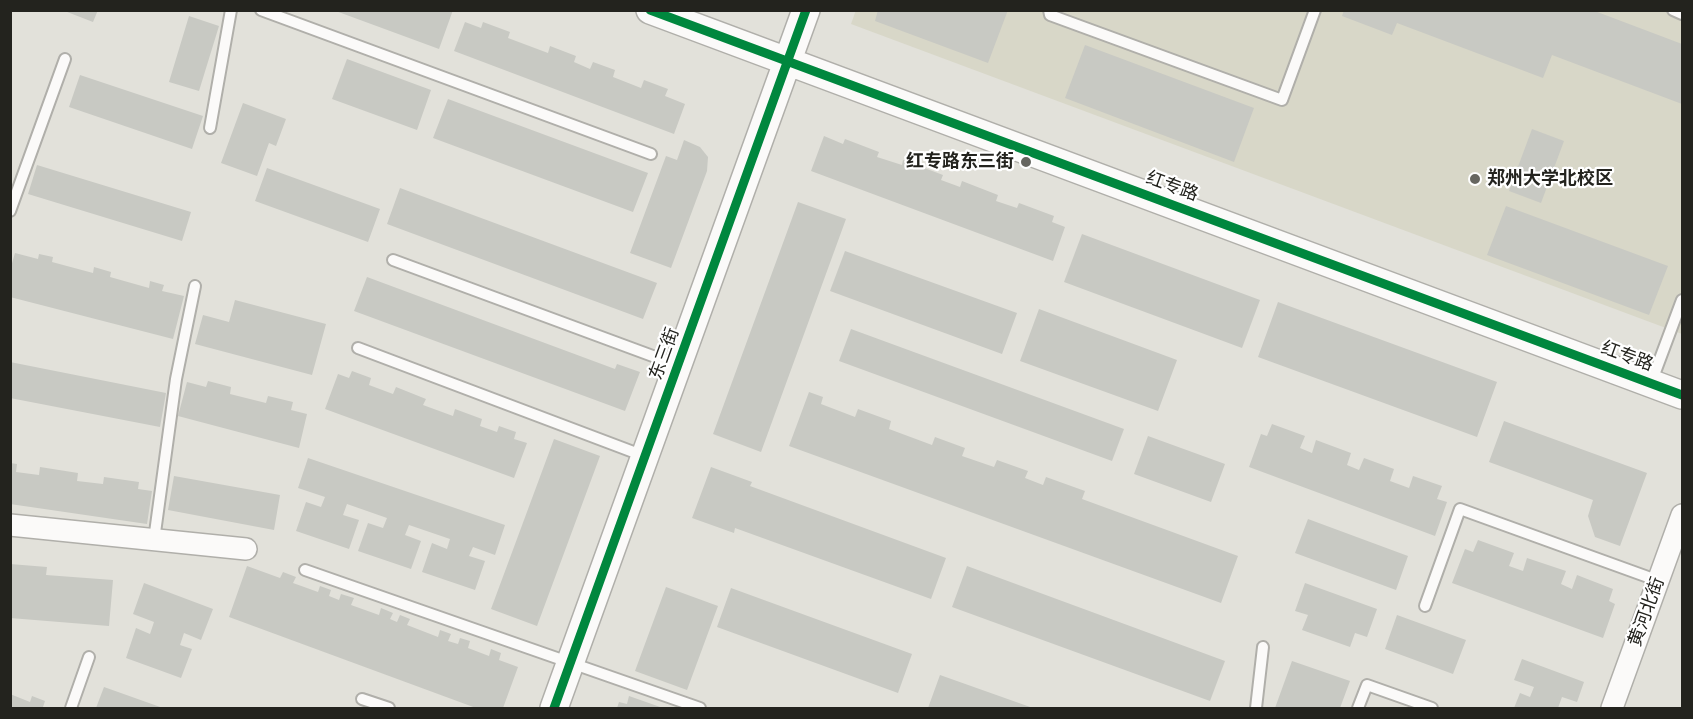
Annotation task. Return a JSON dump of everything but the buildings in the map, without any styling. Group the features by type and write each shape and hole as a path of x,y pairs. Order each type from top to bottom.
{"street":[{"name":"红专路","path":"650,10 1683,395"},
{"name":"东三街","path":"554,708 806,10"},
{"name":"黄河北街","path":"1612,708 1683,515"},
{"path":"10,525 246,549"}],"lane":[{"path":"210,128 231,10"},
{"path":"261,10 651,154"},
{"path":"1049,10 1050,15 1282,100 1315,10"},
{"path":"1673,10 1683,14"},
{"path":"10,211 65,59"},
{"path":"393,260 678,366"},
{"path":"154,540 176,380 195,286"},
{"path":"1651,383 1683,300"},
{"path":"358,348 645,456"},
{"path":"1425,606 1460,509 1659,581"},
{"path":"305,570 700,708"},
{"path":"1256,708 1263,647"},
{"path":"71,708 89,657"},
{"path":"1358,708 1367,685 1432,708"},
{"path":"362,699 389,708"}],"shaded area":[{"name":"郑州大学北校区","path":"856,10 1682,11 1682,334 851,24"}],"cycle path":[{"path":"650,10 1682,395"},
{"path":"554,708 806,10"}],"place":[{"name":"红专路东三街","path":"1026,162"},
{"name":"郑州大学北校区","path":"1475,179"}]}
